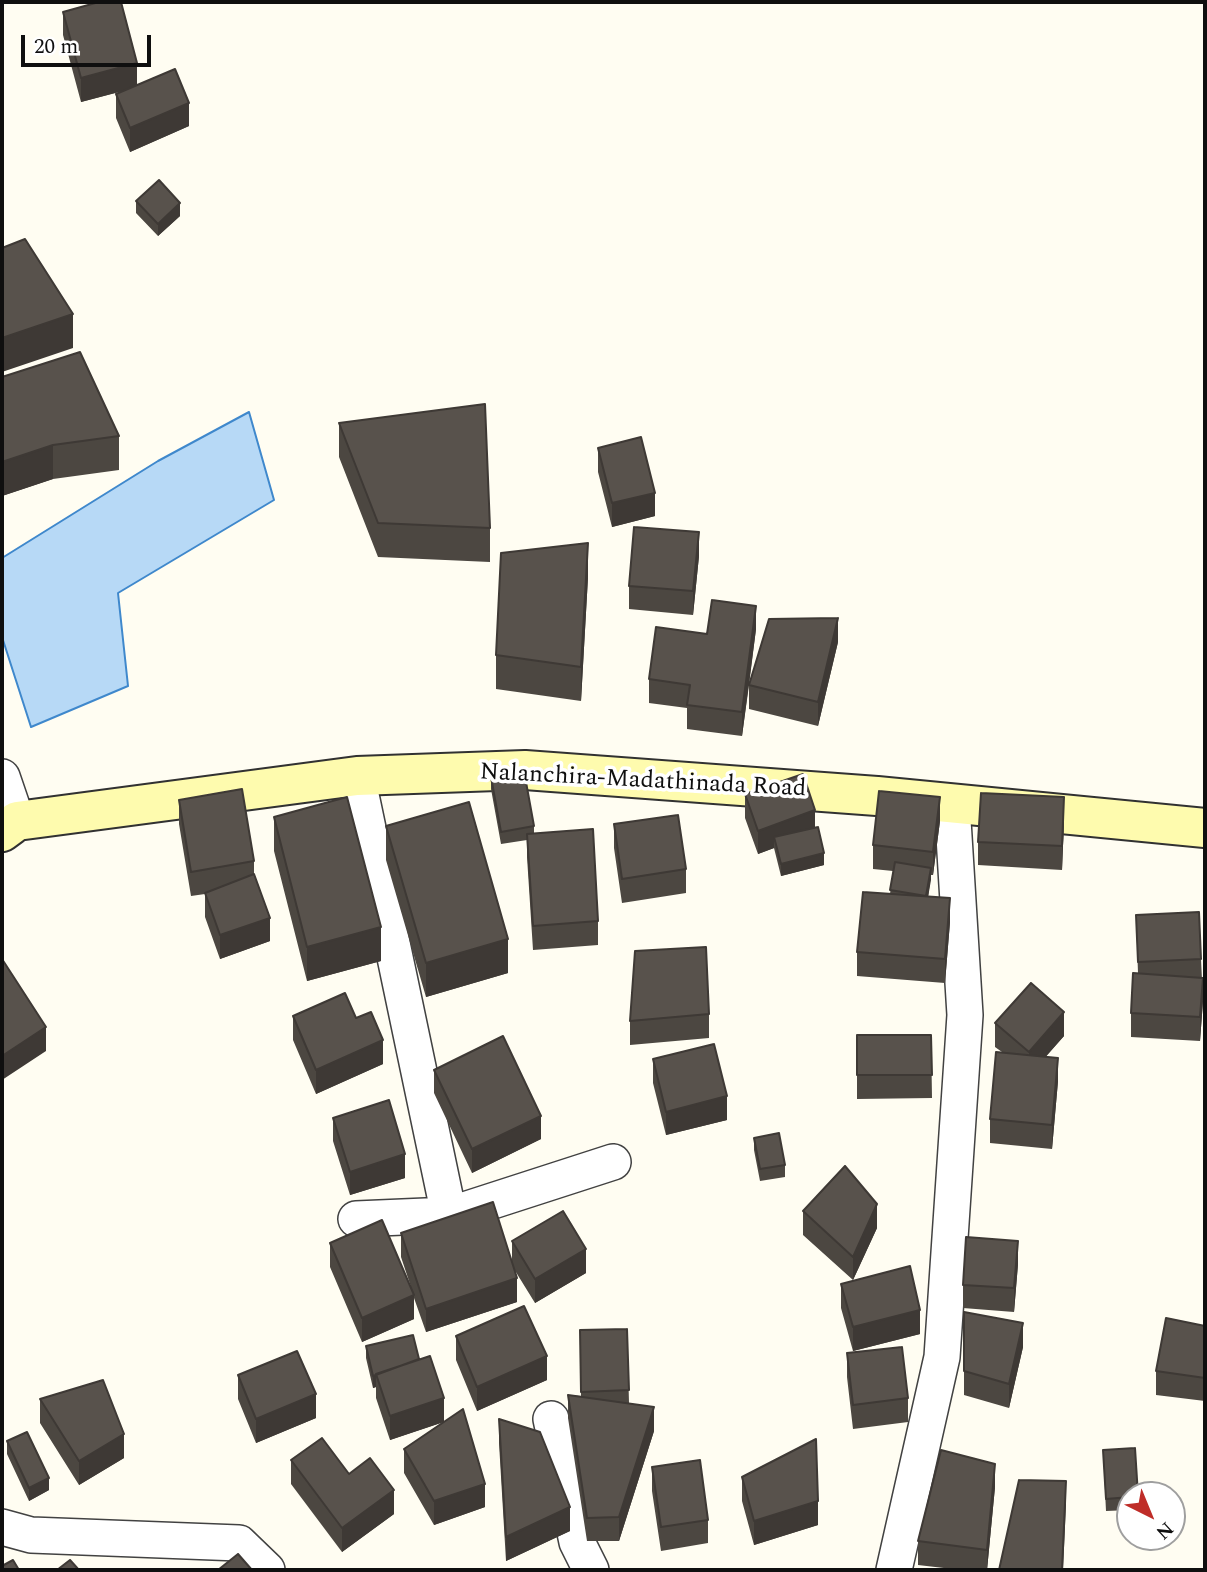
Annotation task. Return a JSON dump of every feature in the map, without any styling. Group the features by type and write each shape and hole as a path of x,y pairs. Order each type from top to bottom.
{"street":[{"name":"Nalanchira-Madathinada Road","path":"9,827 357,776 525,770 952,804 1205,828"},
{"path":"357,776 449,1215"},
{"path":"2,777 9,827"},
{"path":"894,1570 942,1357 965,1015 952,804"},
{"path":"356,1219 449,1215 613,1162"},
{"path":"551,1419 578,1542 591,1570"},
{"path":"2,1527 31,1535 239,1543 267,1570"}],"water":[{"path":"249,412 274,500 118,593 128,686 31,727 2,637 2,558 158,461"}],"building":[{"path":"99,2 121,2 137,63 81,78 63,12"},
{"path":"175,69 189,103 130,128 116,94"},
{"path":"159,180 180,203 158,224 136,201"},
{"path":"25,239 73,314 2,338 2,248"},
{"path":"80,352 119,436 53,445 2,462 2,377"},
{"path":"485,404 490,528 378,523 339,423"},
{"path":"641,437 655,493 612,503 598,448"},
{"path":"634,527 699,532 693,591 629,586"},
{"path":"588,543 581,667 496,655 501,553"},
{"path":"712,600 756,606 742,712 687,705 690,685 649,679 656,627 707,634"},
{"path":"838,618 818,702 749,685 769,619"},
{"path":"524,771 534,826 501,832 491,777"},
{"path":"803,774 815,810 758,831 745,794"},
{"path":"242,789 254,861 191,872 179,800"},
{"path":"879,791 940,797 933,852 873,845"},
{"path":"981,793 1064,797 1062,846 978,842"},
{"path":"347,797 381,927 307,947 274,817"},
{"path":"469,802 508,939 426,963 386,826"},
{"path":"678,815 686,869 622,879 614,824"},
{"path":"818,827 824,853 781,864 774,837"},
{"path":"593,829 598,921 533,926 527,834"},
{"path":"895,862 931,868 926,896 890,890"},
{"path":"254,874 270,918 220,935 205,893"},
{"path":"863,892 950,898 945,959 857,952"},
{"path":"1199,912 1201,959 1138,962 1136,915"},
{"path":"706,947 709,1014 630,1021 635,951"},
{"path":"2,959 46,1027 2,1056"},
{"path":"1133,973 1203,978 1200,1017 1131,1013"},
{"path":"1031,983 1064,1012 1029,1052 995,1023"},
{"path":"345,993 356,1018 371,1012 383,1040 316,1070 293,1016"},
{"path":"857,1035 931,1035 932,1075 857,1075"},
{"path":"503,1036 541,1116 472,1149 434,1070"},
{"path":"714,1044 727,1096 666,1112 653,1059"},
{"path":"996,1052 1058,1058 1052,1125 990,1119"},
{"path":"389,1100 405,1154 350,1172 333,1118"},
{"path":"779,1133 785,1165 760,1169 754,1138"},
{"path":"845,1166 877,1204 853,1257 803,1211"},
{"path":"493,1202 517,1278 426,1309 401,1233"},
{"path":"563,1211 586,1249 535,1279 512,1241"},
{"path":"382,1220 414,1295 362,1318 330,1243"},
{"path":"966,1237 1018,1241 1014,1288 963,1285"},
{"path":"910,1266 920,1310 853,1327 841,1284"},
{"path":"524,1306 547,1356 477,1387 456,1336"},
{"path":"964,1312 1023,1323 1009,1384 964,1371"},
{"path":"1166,1318 1205,1326 1205,1378 1156,1371"},
{"path":"627,1329 629,1390 581,1392 580,1330"},
{"path":"413,1335 419,1359 373,1376 366,1346"},
{"path":"902,1347 908,1398 853,1405 847,1353"},
{"path":"297,1351 316,1394 256,1419 238,1375"},
{"path":"430,1356 444,1398 390,1416 376,1374"},
{"path":"103,1380 124,1434 79,1461 40,1399"},
{"path":"568,1395 654,1407 619,1517 587,1518"},
{"path":"463,1409 485,1484 434,1501 404,1449"},
{"path":"499,1419 540,1432 570,1507 506,1537"},
{"path":"27,1432 49,1478 29,1488 7,1441"},
{"path":"322,1438 349,1474 370,1458 394,1490 342,1528 291,1460"},
{"path":"816,1439 818,1501 754,1521 742,1477"},
{"path":"1135,1448 1137,1481 1116,1481 1116,1498 1106,1499 1103,1450"},
{"path":"941,1450 995,1464 987,1550 918,1541"},
{"path":"700,1460 708,1520 661,1527 652,1467"},
{"path":"1019,1480 1066,1481 1062,1570 999,1570"},
{"path":"238,1554 252,1570 218,1570"},
{"path":"13,1560 19,1570 2,1570 2,1566"},
{"path":"70,1560 79,1570 57,1570"}]}
